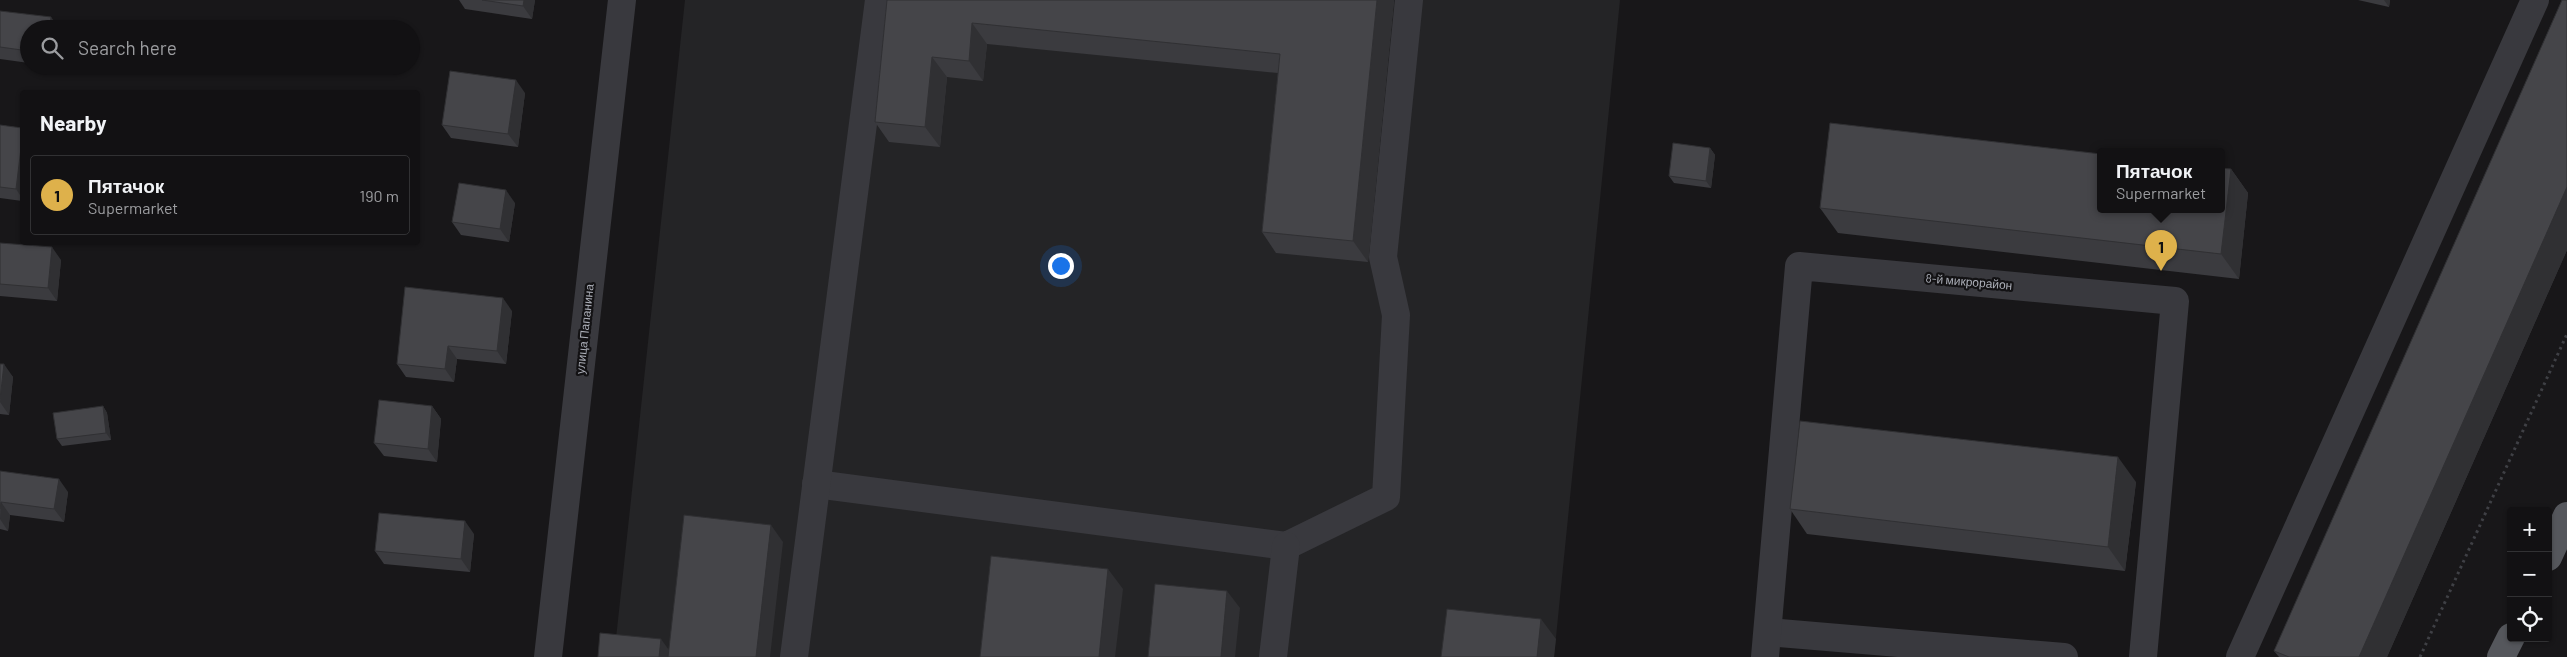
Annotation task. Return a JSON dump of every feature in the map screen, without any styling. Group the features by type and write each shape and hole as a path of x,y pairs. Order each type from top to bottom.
{"main road":[{"path":"2550,552 2567,516"},
{"path":"2501,657 2508,642"}],"street":[{"name":"улица Папанина","path":"548,657 622,0"},
{"path":"794,657 879,0"},
{"path":"816,484 1286,546 1386,497 1396,315 1383,257 1409,0"},
{"path":"2240,657 2535,0"},
{"name":"8-й микрорайон","path":"1766,645 1799,266 2175,302 2143,657"},
{"path":"1273,657 1286,546"},
{"path":"1766,645 2064,657"}],"path":[{"path":"2420,657 2567,334"}],"shaded area":[{"path":"685,0 1620,0 1554,657 614,657"}],"building":[{"path":"482,0 524,0 523,6"},
{"path":"887,0 1377,0 1353,241 1262,232 1280,54 972,23 969,61 932,57 925,127 875,122"},
{"path":"2562,0 2567,0 2567,187 2359,657 2289,657 2274,651"},
{"path":"0,11 51,17 51,20 20,20 20,50 0,47"},
{"path":"450,71 516,80 508,134 442,125"},
{"path":"1830,123 2097,154 2097,213 2225,213 2225,168 2231,169 2221,254 1820,208"},
{"path":"0,125 20,128 20,156 16,189 0,187"},
{"path":"1673,143 1710,148 1706,181 1669,176"},
{"path":"459,183 506,190 500,229 452,222"},
{"path":"0,243 52,247 48,288 0,284"},
{"path":"405,287 503,298 497,351 448,346 445,369 397,364"},
{"path":"0,364 4,364 0,399"},
{"path":"379,400 432,406 428,449 374,443"},
{"path":"103,406 106,433 57,439 53,413"},
{"path":"1800,421 2118,457 2108,547 1790,509"},
{"path":"0,471 59,479 54,509 1,502 0,509"},
{"path":"379,513 465,521 461,559 375,551"},
{"path":"684,515 771,525 756,657 668,657"},
{"path":"991,556 1108,569 1099,657 980,657"},
{"path":"1155,584 1227,591 1221,657 1148,657"},
{"path":"1447,609 1541,619 1537,657 1441,657"},
{"path":"600,633 661,639 659,657 598,657"}],"place":[{"name":"Пятачок","path":"2161,271"}]}
